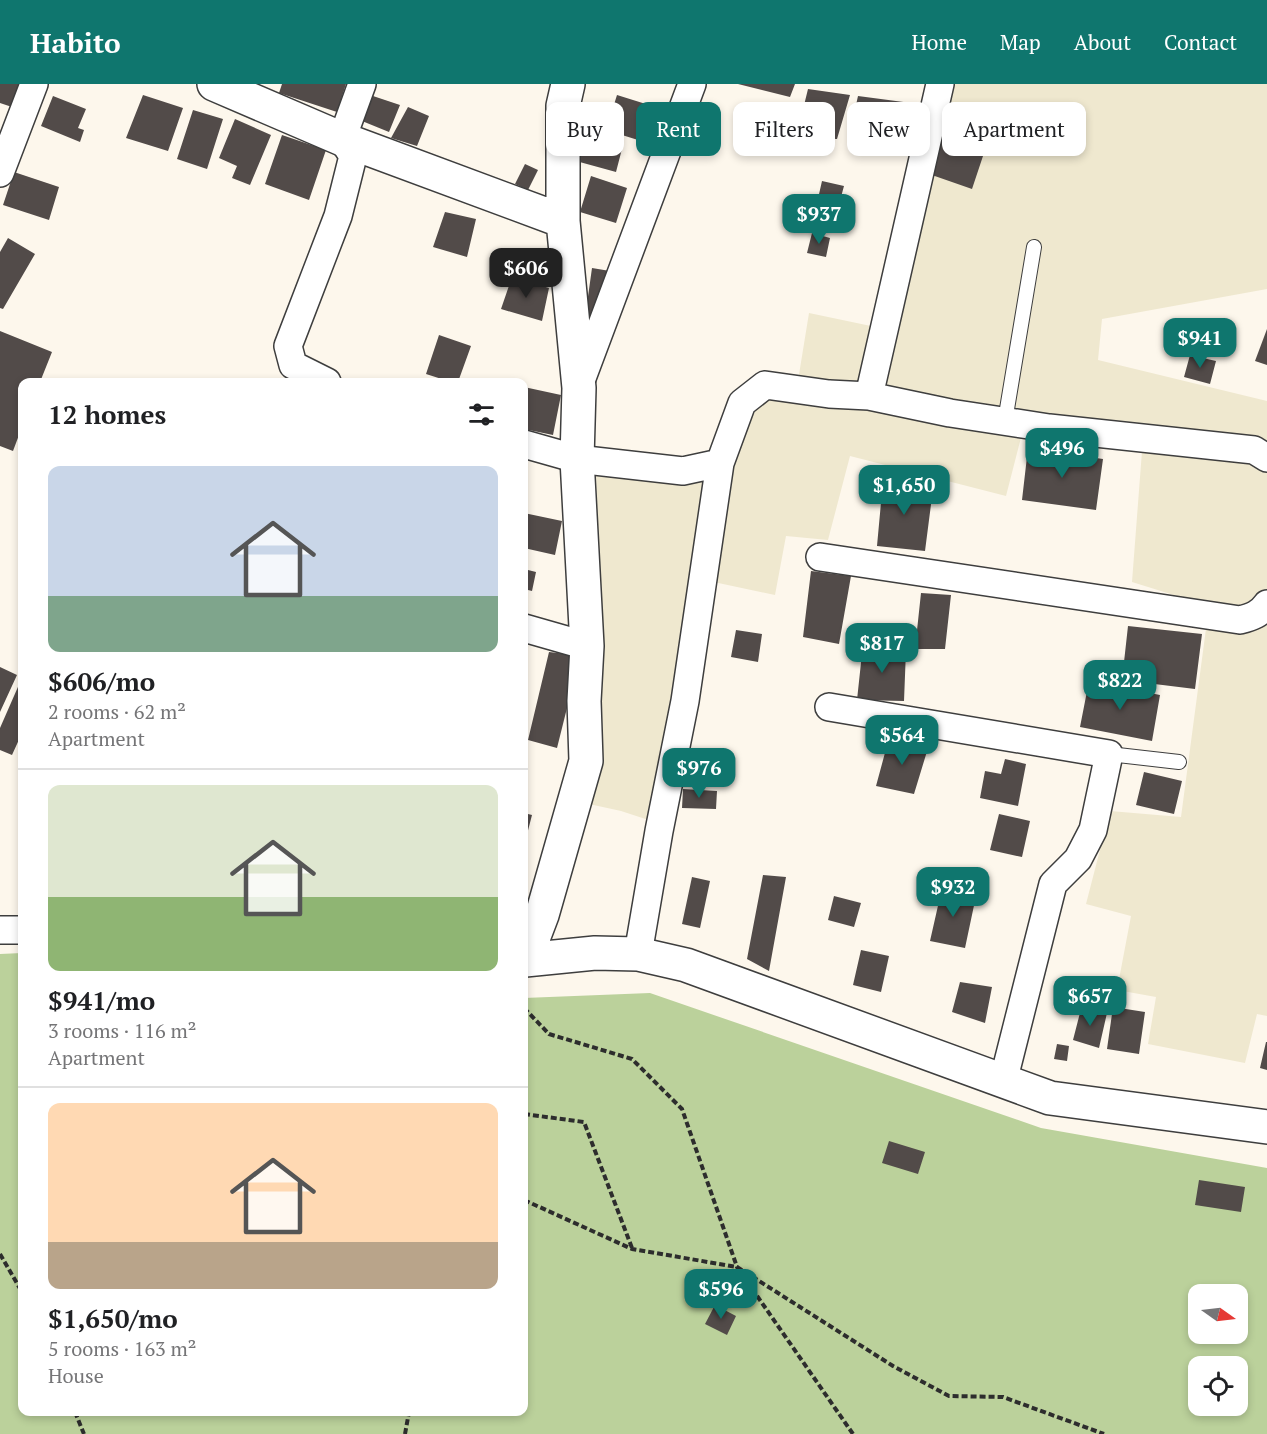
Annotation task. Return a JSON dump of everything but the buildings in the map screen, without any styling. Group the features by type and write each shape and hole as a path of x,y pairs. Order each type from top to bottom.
{"street":[{"path":"0,173 34,84"},
{"path":"214,84 342,139 563,221"},
{"path":"342,139 362,84"},
{"path":"528,951 543,915 586,761 584,701 587,646 577,459 579,388 563,221 563,106 568,84"},
{"path":"579,388 692,84"},
{"path":"869,396 940,84"},
{"path":"319,378 293,365 288,346 338,216 353,156 342,139"},
{"path":"638,954 659,831 685,701 720,463 742,403 765,385 829,394 869,396 950,412 1061,429 1254,450 1267,458"},
{"path":"528,445 577,459 683,471 720,463"},
{"path":"820,557 1240,620 1255,616 1267,604"},
{"path":"528,629 587,646"},
{"path":"829,707 1109,754 1093,830 1078,859 1053,884 1003,1082"},
{"path":"0,930 18,930"},
{"path":"528,960 595,953 638,954 686,965 1050,1098 1267,1127"}],"lane":[{"path":"1005,421 1034,247"},
{"path":"1109,754 1179,762"}],"path":[{"path":"528,1012 549,1034 632,1059 682,1109 737,1266 854,1434"},
{"path":"528,1115 584,1122 632,1249"},
{"path":"528,1202 632,1249 737,1266 892,1366 949,1396 1003,1397 1104,1434"},
{"path":"0,1254 18,1285"},
{"path":"77,1416 84,1434"},
{"path":"405,1434 408,1416"}],"shaded area":[{"path":"947,84 1267,84 1267,289 1102,319 1098,360 1267,401 1267,1016 1257,1014 1245,1063 1148,1044 1156,997 1117,990 1131,916 1086,904 1110,811 1181,817 1209,606 1132,582 1143,438 1027,414 1006,496 850,456 828,540 786,536 775,595 709,581 670,827 621,811 589,804 603,745 596,470 727,477 752,399 796,393 809,313 890,330 942,106 942,156 1086,156 1086,102 943,102"}],"green space":[{"path":"18,953 18,1416 528,1416 528,998 650,993 1041,1128 1267,1168 1267,1434 0,1434 0,954"}]}
